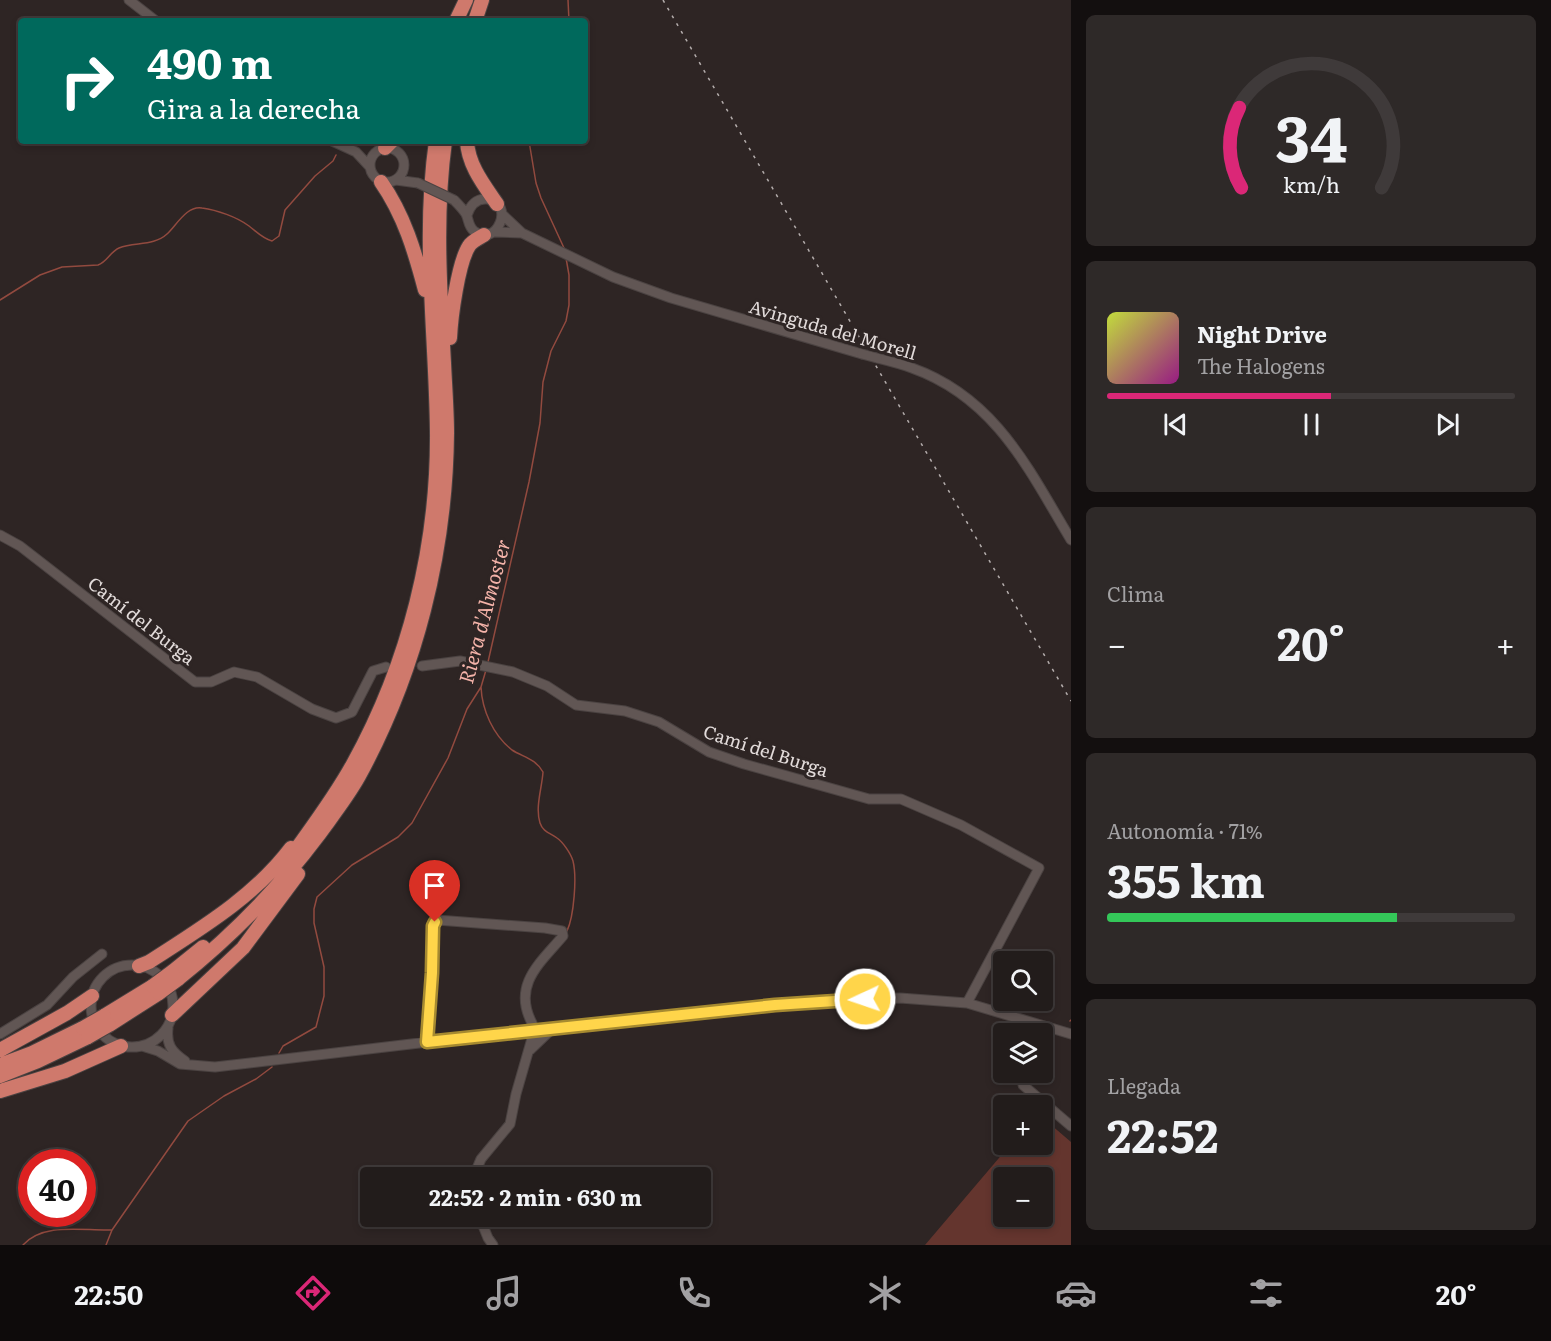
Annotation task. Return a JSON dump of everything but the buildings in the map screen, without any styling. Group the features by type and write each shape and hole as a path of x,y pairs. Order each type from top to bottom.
{"highway":[{"path":"457,18 466,0"},
{"path":"466,18 472,0"},
{"path":"476,18 482,0"},
{"path":"483,18 488,0"},
{"path":"435,144 429,216 439,496"},
{"path":"0,1076 38,1061 211,953 289,873 332,817 393,701 423,617 436,557 439,496 447,431 441,306 440,215 445,144"},
{"path":"467,144 477,174 500,209"},
{"path":"381,182 392,198 414,248 425,291 439,496"},
{"path":"439,496 452,431 449,352 451,322 465,256 470,244 490,233"},
{"path":"139,966 149,962 221,915 257,885 284,857 356,770"},
{"path":"170,1020 243,948 337,819 356,770"},
{"path":"0,1050 67,1013 92,996"},
{"path":"0,1065 85,1032"},
{"path":"0,1091 65,1071 121,1046"}],"street":[{"path":"129,0 152,18"},
{"path":"339,144 356,152 369,166 373,176 381,182 396,180 418,183 454,200 475,202 486,199 500,209 501,225 490,233 476,233 470,226 467,215 454,200"},
{"path":"356,152 384,146 390,148 399,153 404,168 418,183"},
{"path":"369,166 371,158 384,146"},
{"path":"396,180 404,168"},
{"path":"467,215 469,208 475,202"},
{"name":"Avinguda del Morell","path":"500,209 522,233 613,277 670,298 914,368 932,377 962,395 994,422 1012,443 1071,540"},
{"name":"Avinguda del Morell","path":"490,233 522,233"},
{"name":"Camí del Burga","path":"0,535 20,546 195,682 211,682 234,672 257,677 312,709 336,718 352,712 373,671 386,667"},
{"name":"Camí del Burga","path":"422,666 460,661 513,672 547,686 576,705 625,711 659,722 709,752 736,761 869,799 901,799 961,825 1038,868 967,1003"},
{"path":"427,1042 433,926 437,920 562,931 563,936 539,963 527,983 525,1004 532,1023"},
{"path":"0,1034 47,1005 73,977 102,954"},
{"path":"192,1066 172,1051 167,1039 173,1005 168,987 156,973 139,966 122,966 109,972 97,985 92,996 94,1023 105,1037 121,1046 142,1046 158,1051 180,1064 192,1066 229,1066 553,1028 851,999 900,998 967,1003 1071,1034"},
{"path":"142,1046 157,1039 170,1020"},
{"path":"528,1052 553,1028"},
{"path":"478,1167 481,1159 510,1124 533,1035"},
{"path":"1023,1086 1071,1126"},
{"path":"484,1227 493,1245"}],"shaded area":[{"path":"1053,1127 1071,1142 1071,1245 925,1245 1002,1155 1053,1155"}],"waterway":[{"path":"568,0 569,18"},
{"name":"Riera d'Almoster","path":"530,144 536,183 564,248"},
{"path":"0,300 40,275 62,267 98,265 119,248 162,238 182,217 197,208 214,210 233,217 262,237 272,241 279,236 285,210 315,176 333,161 336,155"},
{"name":"Riera d'Almoster","path":"488,662 529,482 540,423 543,382 551,351 566,321 569,305 569,275 566,258"},
{"name":"Riera d'Almoster","path":"279,1053 283,1046 316,1027 324,996 324,967 314,923 317,897 352,865 398,837 412,823 448,758 467,709 481,687 486,670"},
{"path":"481,687 486,713 499,737 512,750 537,764 543,772 538,804 540,823 564,845 572,858 574,868 573,906 567,931"},
{"name":"Riera d'Almoster","path":"106,1245 112,1230 188,1121 272,1067"},
{"path":"23,1245 32,1238 53,1230 111,1230"}],"railway":[{"path":"663,0 1071,701"}],"route":[{"path":"435,922 427,1042 775,1005 865,999"}]}
